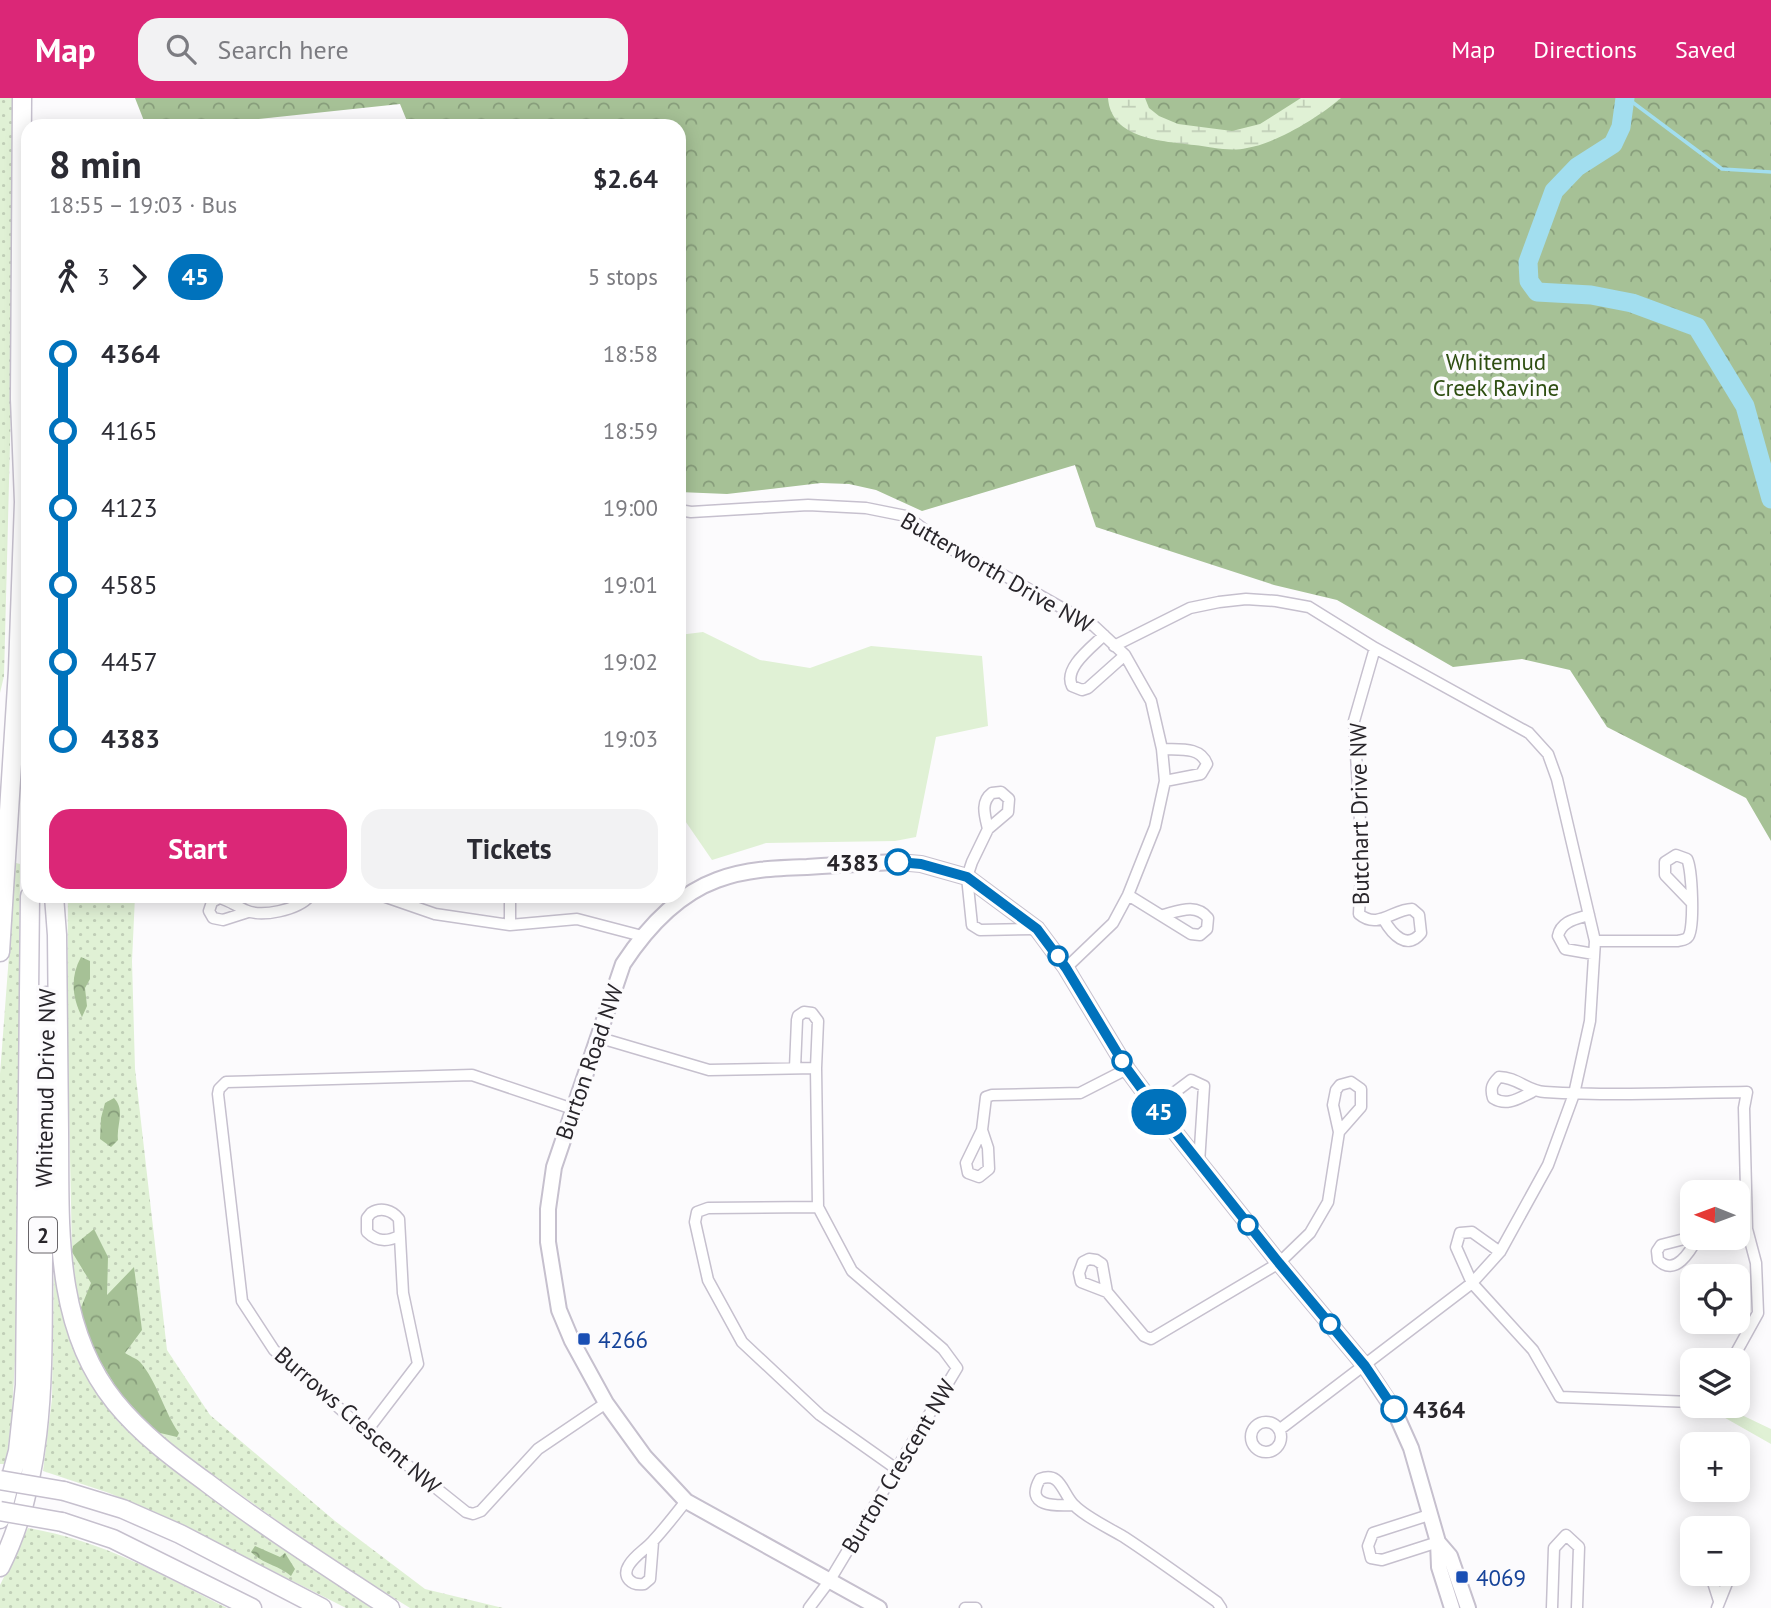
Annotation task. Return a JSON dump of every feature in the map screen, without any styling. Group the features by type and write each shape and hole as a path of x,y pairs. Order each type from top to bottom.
{"highway":[{"path":"22,98 22,119"},
{"path":"34,98 34,119"},
{"path":"21,248 21,425"},
{"path":"0,952 21,586"},
{"path":"0,1519 18,1451 24,1385 30,903"},
{"name":"Whitemud Drive NW","path":"0,1567 24,1501 38,1431 42,1331 47,903"},
{"path":"54,903 63,1268 70,1309 79,1339 94,1371 113,1400 134,1424 161,1448 291,1543 390,1608"},
{"path":"0,1480 64,1491 123,1509 180,1534 322,1608"},
{"path":"0,1511 62,1522 113,1539 252,1608"}],"street":[{"name":"Butterworth Drive NW","path":"686,511 808,505 866,508 906,516 949,548 1038,593 1094,626 1125,655 1151,701 1162,749 1165,781 1155,827 1128,895 1113,923 1066,968"},
{"path":"1114,646 1189,608 1246,599 1309,607 1375,648 1528,733 1548,754 1557,779 1595,941 1590,1021 1574,1094 1549,1165 1500,1252 1472,1283 1279,1430"},
{"name":"Butterworth Drive NW","path":"1104,635 1074,666 1070,674 1072,687 1082,690 1088,688 1125,655"},
{"name":"Butchart Drive NW","path":"1375,648 1354,721 1362,854 1359,914 1363,918 1384,920"},
{"path":"1162,749 1198,752 1204,756 1207,764 1201,774 1165,781"},
{"path":"988,829 967,877 970,920 975,929 1037,929"},
{"name":"Burton Road NW","path":"686,897 716,880 747,871 898,862 921,864 967,877 1037,929 1066,968 1127,1069 1155,1107 1365,1366 1394,1409 1411,1448 1438,1542 1439,1567 1452,1608"},
{"path":"1128,895 1163,915"},
{"path":"1595,941 1686,939 1690,935 1691,902"},
{"path":"248,912 285,910 302,903"},
{"path":"403,903 435,914 510,925 577,919 642,936"},
{"path":"510,903 510,925"},
{"name":"Burton Road NW","path":"677,903 661,915 642,936 623,964 554,1167 548,1209 548,1242 559,1310 572,1341 606,1403 645,1457 686,1501 879,1608"},
{"path":"1589,915 1564,924 1558,936 1565,949 1594,954"},
{"name":"Burton Crescent NW","path":"794,1068 797,1020 800,1013 812,1013 818,1021 818,1207 852,1271 943,1349 957,1368 830,1580"},
{"path":"597,1037 709,1070 816,1068"},
{"path":"982,1130 986,1097 1080,1093 1127,1069"},
{"name":"Burrows Crescent NW","path":"573,1109 472,1075 226,1082 219,1088 242,1301 274,1350 366,1432 466,1512 473,1514 481,1511 538,1449 606,1403"},
{"path":"1155,1107 1191,1080 1203,1086 1199,1164"},
{"path":"1107,1292 1144,1336 1151,1339 1279,1263 1310,1233 1328,1202 1339,1132 1334,1097 1340,1085 1351,1082 1361,1089 1361,1107 1339,1132"},
{"path":"1532,1092 1574,1094 1747,1091 1744,1108 1743,1180"},
{"path":"818,1207 708,1208 697,1212 695,1222 708,1280 742,1342 820,1415 895,1468"},
{"path":"1500,1252 1472,1232 1460,1233 1456,1247 1472,1283 1533,1350 1560,1397 1680,1402"},
{"path":"366,1432 418,1364 404,1293 399,1236"},
{"path":"1739,1348 1758,1313 1756,1263 1750,1249"},
{"path":"653,1542 686,1501"},
{"path":"1074,1505 1147,1552 1217,1602 1221,1608"},
{"path":"1429,1515 1373,1533 1368,1546 1371,1558 1382,1560 1438,1542"},
{"path":"1552,1608 1554,1548 1566,1535 1579,1547 1577,1608"},
{"name":"Burton Road NW","path":"1438,1542 1450,1556 1468,1608"},
{"path":"809,1608 830,1580"},
{"path":"1713,1586 1718,1605"},
{"path":"1718,1605 1726,1586"},
{"path":"965,1608 976,1608"}],"green space":[{"path":"0,98 12,98 12,160 17,174 4,676 0,693"},
{"name":"Whitemud Creek Ravine","path":"135,98 1771,98 1771,841 1746,798 1607,727 1570,670 1522,659 1453,667 1337,600 1274,585 1096,527 1075,465 922,511 876,490 849,484 821,483 727,494 686,492 686,119 406,119 400,104 260,119 143,119"},
{"path":"1108,98 1145,98 1149,108 1159,116 1178,124 1232,131 1260,124 1301,98 1341,98 1310,121 1284,135 1259,145 1234,150 1141,136 1118,122 1111,112"},
{"path":"703,632 760,660 810,668 871,646 982,656 988,726 936,737 916,837 895,841 766,843 712,860 686,822 686,634"},
{"path":"16,863 20,864 17,1323 6,1464 0,1464 0,1074"},
{"path":"68,903 135,903 132,961 135,1069 167,1350 210,1415 335,1521 425,1589 503,1608 410,1608 336,1562 180,1452 136,1413 106,1372 82,1318 75,1285 67,1011"},
{"path":"81,957 90,961 90,979 85,988 87,1006 82,1017 74,987 75,972"},
{"path":"114,1098 118,1103 120,1118 118,1140 111,1147 100,1139 101,1118 105,1103"},
{"path":"94,1229 108,1257 107,1295 134,1267 142,1330 125,1353 146,1370 179,1433 177,1437 156,1432 119,1392 94,1351 80,1310 91,1283 72,1252 73,1246"},
{"path":"54,1264 57,1264 101,1392 378,1608 346,1608 172,1520 109,1493 43,1471 52,1399"},
{"path":"1725,1418 1748,1418 1771,1429 1771,1444"},
{"path":"28,1528 107,1550 227,1608 0,1608 0,1585"},
{"path":"255,1546 280,1557 285,1553 295,1569 291,1576 251,1552"}],"waterway":[{"path":"1625,98 1621,127 1613,144 1577,167 1554,191 1528,262 1529,281 1537,292 1591,295 1632,303 1697,327 1745,406 1771,499"},
{"path":"1627,98 1722,169 1771,172"}],"bus line":[{"name":"45","path":"898,862 921,864 967,877 1037,929 1066,968 1127,1069 1155,1107 1365,1366 1394,1409"}],"place":[{"name":"4383","path":"898,862"},
{"name":"4266","path":"584,1339"},
{"name":"4364","path":"1394,1409"},
{"name":"4069","path":"1462,1577"}]}
